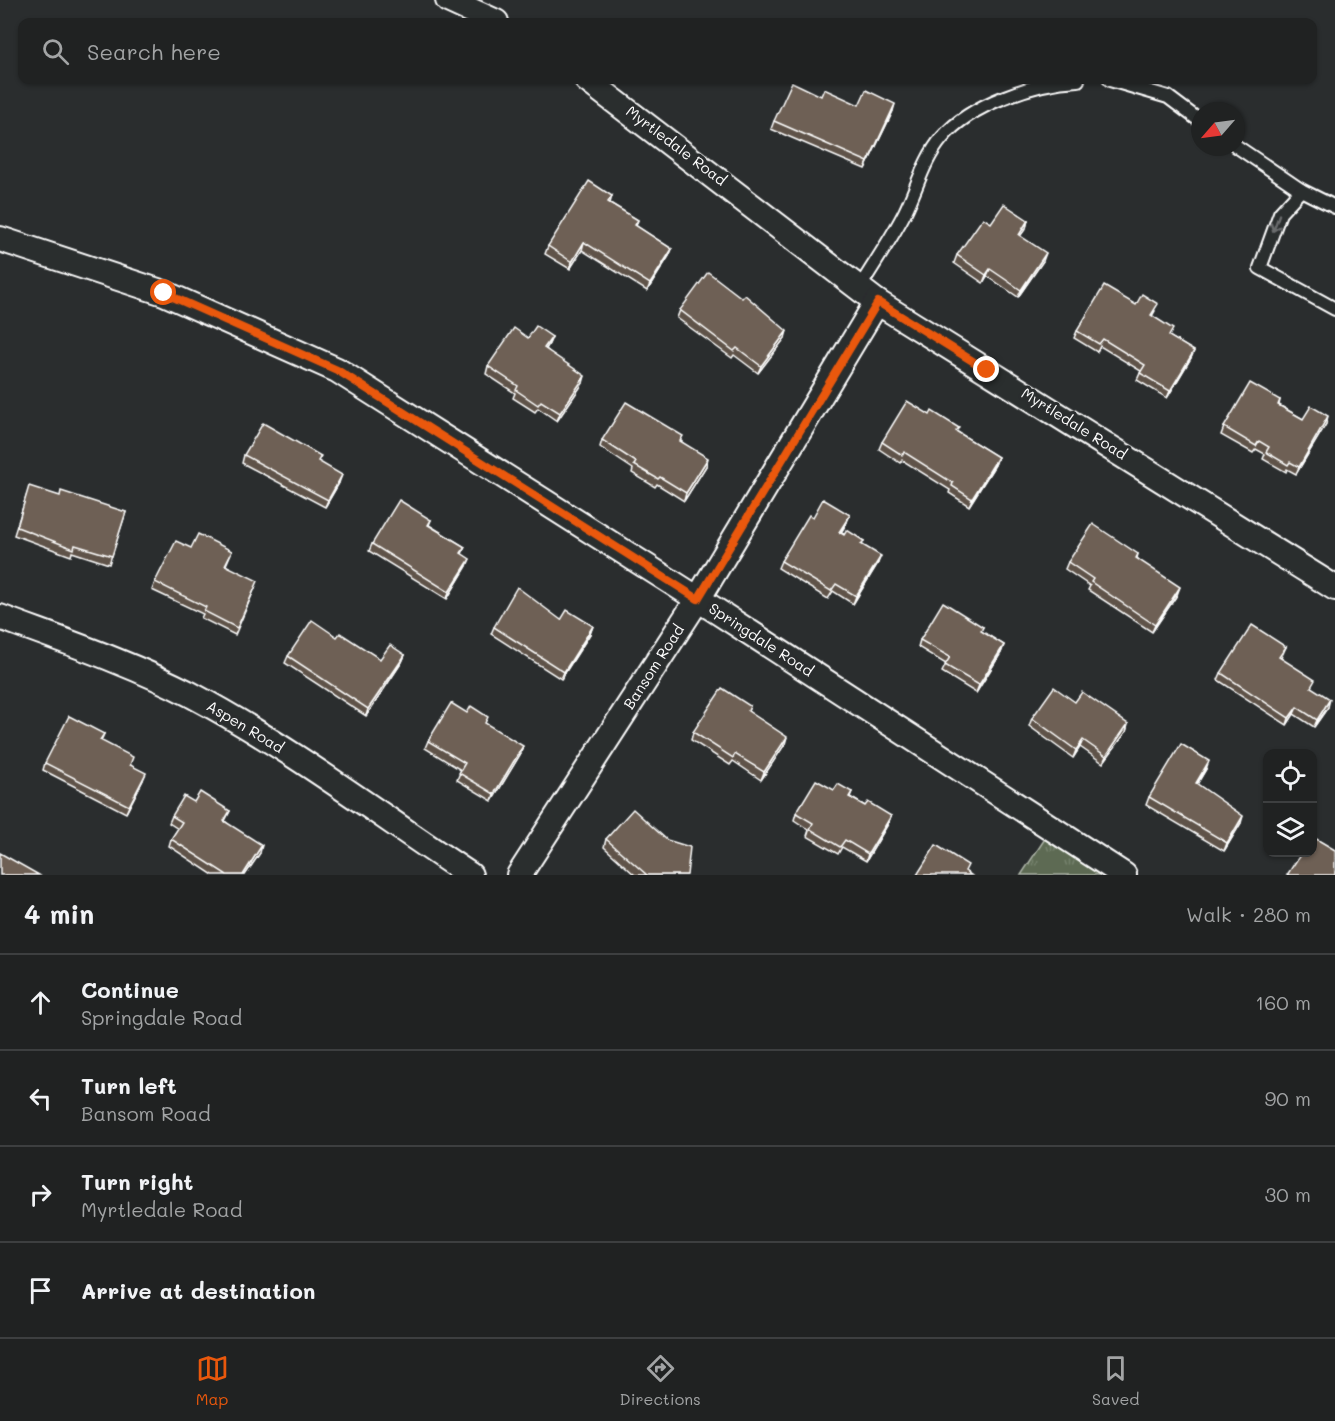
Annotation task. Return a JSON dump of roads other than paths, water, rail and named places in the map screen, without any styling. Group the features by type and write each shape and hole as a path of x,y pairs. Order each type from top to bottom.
{"street":[{"path":"448,0 487,18"},
{"name":"Myrtledale Road","path":"592,84 869,294 1335,588"},
{"name":"Springdale Road","path":"0,239 164,293 337,370 698,599 1124,875"},
{"name":"Bansom Road","path":"519,875 698,599 869,294"},
{"name":"Aspen Road","path":"0,616 101,655 189,694 253,730 470,875"}],"lane":[{"path":"869,294 940,140 952,126 1000,99 1042,84"},
{"path":"1124,84 1168,97 1191,114"},
{"path":"1245,152 1301,190 1335,207"},
{"path":"1301,190 1280,213 1260,268 1335,309"}]}
